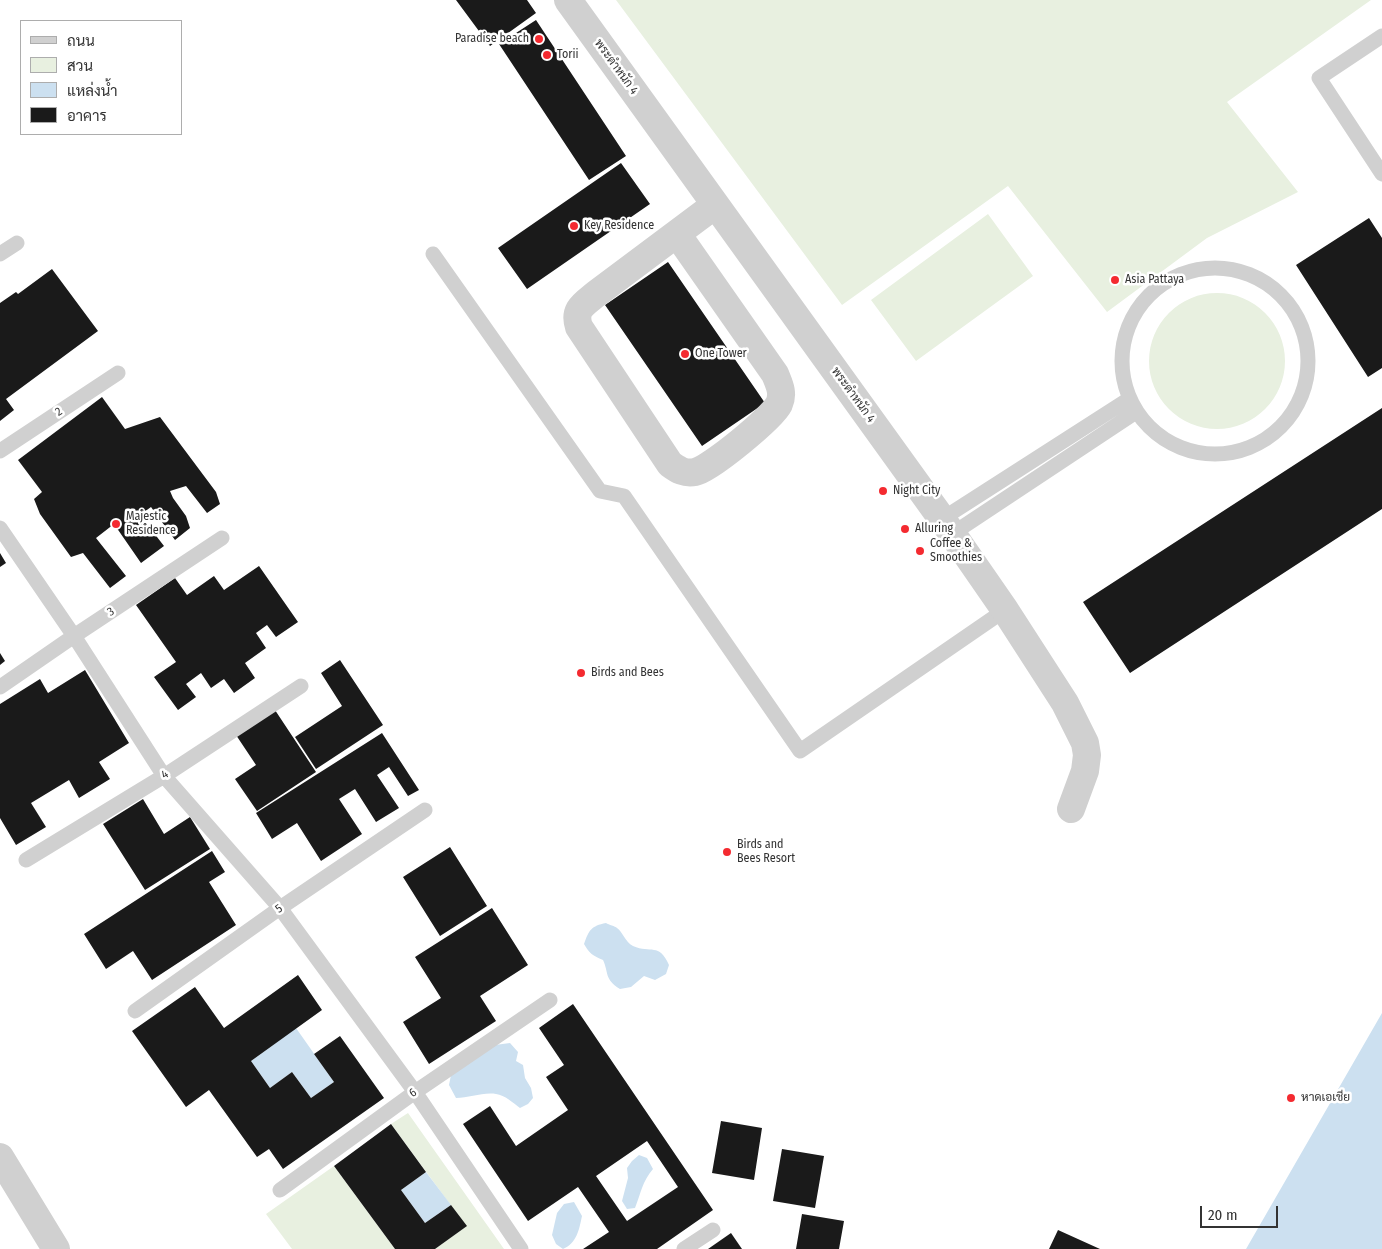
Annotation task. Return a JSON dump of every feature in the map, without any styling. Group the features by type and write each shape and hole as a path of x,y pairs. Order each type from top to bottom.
{"street":[{"name":"พระตำหนัก 4","path":"568,0 947,526 1005,610 1065,703 1085,742 1088,755 1070,808"},
{"path":"676,234 775,374 781,387 779,404 761,425 701,470 688,473 680,471 670,464 579,327 577,313 580,307 676,234 715,205"},
{"path":"0,1157 56,1249"}],"lane":[{"path":"1382,36 1319,78 1382,174"},
{"path":"0,254 17,243"},
{"path":"432,254 600,491 624,496 800,751 1005,610"},
{"path":"1224,267 1261,279 1294,311 1307,341 1308,365 1302,397 1284,425 1258,444 1230,454 1198,453 1165,440 1133,405 1121,353 1132,316 1152,290 1179,273 1224,267"},
{"name":"2","path":"0,451 118,373"},
{"path":"947,526 1133,405"},
{"path":"0,528 74,636 164,776 280,908 415,1092 521,1249"},
{"name":"3","path":"0,686 222,538"},
{"name":"4","path":"26,860 164,776 301,686"},
{"name":"5","path":"135,1011 280,908 425,810"},
{"name":"6","path":"280,1190 415,1092 550,1000"},
{"path":"684,1249 713,1230"}],"green space":[{"path":"616,0 1371,0 1227,102 1298,192 1207,238 1107,312 1008,186 842,305"},
{"path":"988,214 1033,276 916,361 871,300"},
{"path":"1217,293 1243,298 1265,313 1280,335 1285,361 1280,387 1265,409 1243,424 1217,429 1191,424 1169,409 1154,387 1149,361 1154,335 1169,313 1191,298"},
{"path":"408,1113 504,1249 435,1249 466,1226 391,1124"},
{"path":"334,1166 395,1249 292,1249 266,1214"}],"water":[{"path":"606,923 619,930 633,946 662,953 669,965 666,974 655,980 644,976 631,987 620,989 611,982 603,960 592,954 584,944 591,929"},
{"path":"1382,1013 1382,1249 1246,1249"},
{"path":"296,1028 334,1082 311,1098 292,1072 270,1088 251,1061"},
{"path":"510,1043 518,1052 516,1061 523,1065 525,1078 531,1088 533,1098 528,1104 520,1108 506,1098 496,1094 456,1098 449,1085 451,1075 495,1045"},
{"path":"639,1155 647,1158 653,1169 644,1183 635,1208 627,1209 622,1201 628,1178 627,1168"},
{"path":"426,1172 451,1205 425,1223 401,1190"},
{"path":"574,1202 582,1216 580,1226 577,1236 563,1249 556,1244 552,1235 557,1213 564,1204"}],"building":[{"path":"456,0 527,0 536,13 490,46"},
{"path":"536,20 626,156 589,180 499,44"},
{"name":"Key Residence","path":"621,163 650,204 527,289 498,248"},
{"path":"1369,218 1382,238 1382,368 1368,377 1296,265"},
{"name":"One Tower","path":"668,262 765,403 702,446 605,305"},
{"path":"52,269 98,331 6,399 14,410 0,421 0,303 16,292 18,294"},
{"path":"102,397 125,429 160,417 216,492 220,504 207,513 186,486 170,491 186,516 190,528 175,540 151,507 140,515 164,546 141,563 114,524 96,538 126,576 110,588 83,553 71,557 40,514 34,499 42,492 18,460"},
{"path":"1382,408 1382,509 1130,673 1083,602"},
{"path":"0,553 6,563 0,567"},
{"path":"259,566 298,622 276,637 267,625 256,633 266,648 245,663 255,678 234,693 224,679 211,688 201,673 186,684 196,697 178,710 154,677 176,662 136,605 175,578 187,595 214,576 224,590"},
{"path":"0,653 5,661 0,665"},
{"path":"340,660 383,725 316,769 295,737 342,706 321,673"},
{"path":"85,670 129,743 99,762 110,779 79,798 69,780 31,803 46,827 16,845 0,818 0,704 40,679 48,693"},
{"path":"273,707 316,772 257,811 235,779 256,765 234,732"},
{"path":"382,733 419,790 408,796 389,767 377,775 399,808 376,822 355,789 339,799 362,834 321,861 297,823 272,839 256,813"},
{"path":"143,799 164,834 190,817 210,849 145,890 103,824"},
{"path":"450,847 487,906 440,936 403,877"},
{"path":"212,851 225,872 209,882 236,925 152,980 133,951 106,969 84,934"},
{"path":"492,908 528,965 480,996 496,1021 429,1064 403,1022 441,998 415,957"},
{"path":"298,975 322,1010 251,1061 270,1088 292,1072 311,1098 334,1082 314,1054 340,1036 384,1098 283,1169 269,1149 257,1157 209,1090 186,1107 132,1031 195,987 224,1028"},
{"path":"573,1004 713,1210 657,1249 583,1249 609,1232 578,1187 528,1221 463,1124 490,1106 516,1146 568,1110 546,1077 564,1065 539,1028","holes":["647,1141 678,1187 627,1221 596,1176"]},
{"path":"721,1121 762,1128 754,1180 712,1173"},
{"path":"391,1124 426,1172 401,1190 425,1223 451,1205 467,1226 435,1249 395,1249 334,1166"},
{"path":"782,1149 824,1156 815,1208 773,1201"},
{"path":"802,1214 844,1221 839,1249 796,1249"},
{"path":"1058,1230 1100,1249 1049,1249"},
{"path":"731,1233 742,1249 708,1249"}],"place":[{"name":"Paradise beach","path":"539,39"},
{"name":"Torii","path":"547,55"},
{"name":"Key Residence","path":"574,226"},
{"name":"Asia Pattaya","path":"1115,280"},
{"name":"One Tower","path":"685,354"},
{"name":"Night City","path":"883,491"},
{"name":"Majestic Residence","path":"116,524"},
{"name":"Alluring","path":"905,529"},
{"name":"Coffee & Smoothies","path":"920,551"},
{"name":"Birds and Bees","path":"581,673"},
{"name":"Birds and Bees Resort","path":"727,852"},
{"name":"หาดเอเชีย","path":"1291,1098"}]}
